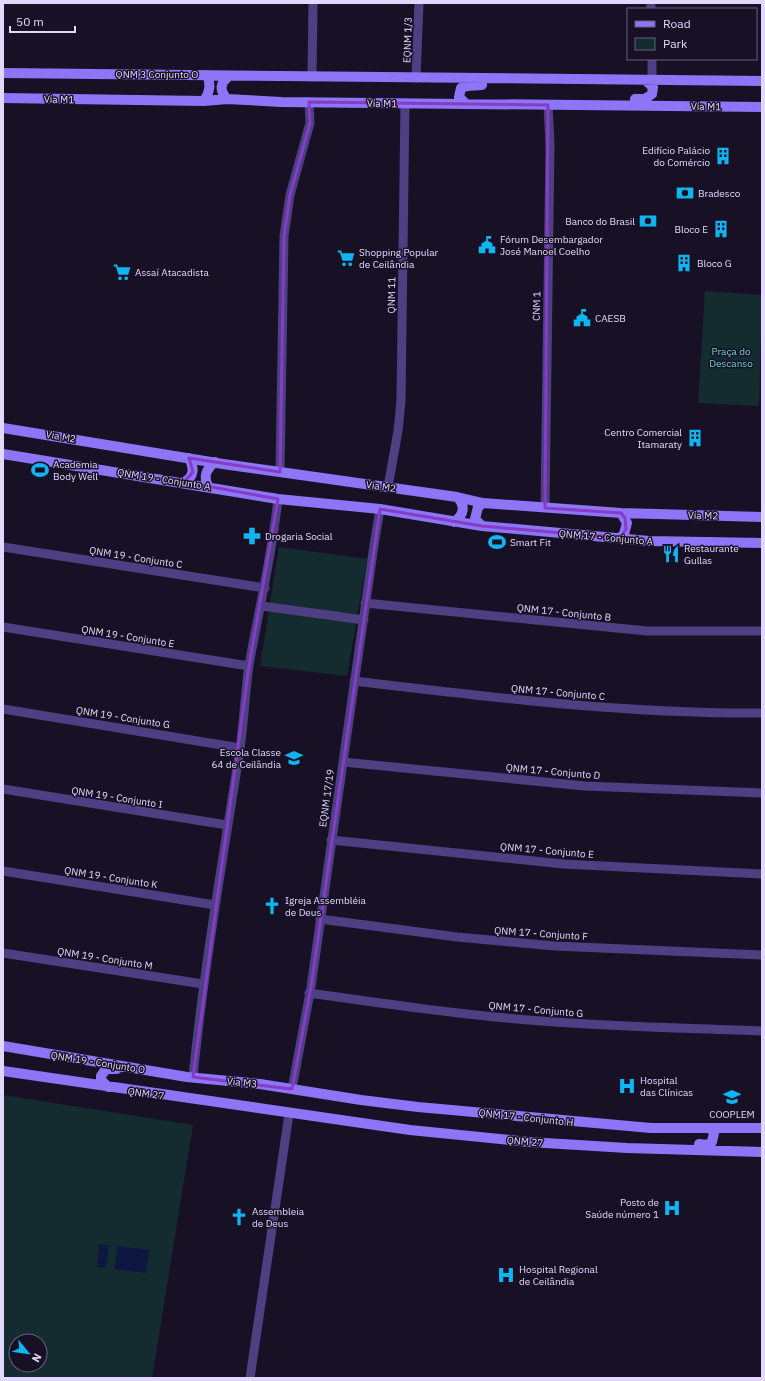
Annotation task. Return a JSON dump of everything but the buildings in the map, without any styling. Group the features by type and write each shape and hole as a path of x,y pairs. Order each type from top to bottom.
{"main road":[{"name":"QNM 3 Conjunto O","path":"3,73 207,74 229,76 312,77"},
{"path":"204,101 210,88 207,74"},
{"path":"227,99 222,94 221,87 223,80 229,76"},
{"path":"312,77 762,81"},
{"path":"465,104 459,97 459,91 463,86 503,84 524,79"},
{"path":"584,105 609,98 648,98 653,90 649,80"},
{"name":"Via M1","path":"3,98 204,101 227,99 308,102 762,107"},
{"name":"Via M2","path":"3,428 280,472 457,497 483,503 621,513 762,517"},
{"name":"QNM 19 - Conjunto A","path":"3,454 184,482 278,499"},
{"path":"184,482 192,476 193,472 193,467 189,458"},
{"path":"208,486 205,480 206,471 215,462"},
{"path":"454,522 459,518 463,508 462,501 457,497"},
{"path":"278,499 380,509"},
{"path":"482,526 475,519 478,507 483,503"},
{"name":"QNM 17 - Conjunto A","path":"380,509 482,526 620,538 762,543"},
{"path":"620,538 624,534 627,523 621,513"},
{"name":"QNM 19 - Conjunto O","path":"3,1046 190,1077"},
{"path":"108,1087 102,1083 100,1078 103,1071 110,1068 150,1074 190,1077"},
{"name":"QNM 27","path":"3,1071 289,1114 418,1131 528,1142 637,1149 762,1152"},
{"name":"Via M3","path":"190,1077 292,1089"},
{"name":"QNM 17 - Conjunto H","path":"292,1089 411,1106 576,1122 651,1128 762,1128"},
{"path":"637,1149 669,1142 710,1144 714,1137 710,1128"}],"street":[{"path":"312,77 313,3"},
{"name":"EQNM 1/3","path":"416,78 419,3"},
{"path":"649,80 652,60"},
{"path":"280,472 284,236 290,194 310,123 308,102"},
{"name":"QNM 11","path":"388,487 398,431 401,401 406,103"},
{"name":"CNM 1","path":"545,508 550,145 548,104"},
{"path":"190,1077 227,825 240,748 249,666 262,606 275,532 278,499"},
{"name":"EQNM 17/19","path":"292,1089 309,993 380,509"},
{"name":"QNM 19 - Conjunto C","path":"3,547 265,588"},
{"name":"QNM 17 - Conjunto B","path":"365,603 640,630 762,631"},
{"path":"262,606 364,620"},
{"name":"QNM 19 - Conjunto E","path":"3,627 249,666"},
{"name":"QNM 17 - Conjunto C","path":"354,681 537,702 644,709 762,713"},
{"name":"QNM 19 - Conjunto G","path":"3,709 240,748"},
{"name":"QNM 17 - Conjunto D","path":"343,762 585,786 762,793"},
{"name":"QNM 19 - Conjunto I","path":"3,790 227,825"},
{"name":"QNM 17 - Conjunto E","path":"331,840 563,864 762,874"},
{"name":"QNM 19 - Conjunto K","path":"3,871 215,905"},
{"name":"QNM 17 - Conjunto F","path":"320,919 457,937 555,946 762,955"},
{"name":"QNM 19 - Conjunto M","path":"3,953 203,984"},
{"name":"QNM 17 - Conjunto G","path":"309,993 426,1010 540,1021 645,1028 762,1031"},
{"path":"250,1378 289,1114"}],"highlighted area":[{"path":"309,102 548,105 545,508 621,513 625,518 626,529 620,538 482,526 380,509 311,987 292,1089 193,1077 249,666 278,499 184,482 193,472 189,458 280,472 284,236 290,195 310,123"}],"green space":[{"name":"Praça do Descanso","path":"705,291 762,295 759,406 698,403"},
{"path":"279,547 367,559 347,676 260,666"},
{"path":"3,1095 193,1125 152,1378 3,1378"}],"water":[{"path":"99,1244 109,1245 106,1268 97,1267"},
{"path":"118,1246 149,1250 146,1273 114,1269"}],"place":[{"name":"Edifício Palácio do Comércio","path":"723,156"},
{"name":"Bradesco","path":"685,193"},
{"name":"Banco do Brasil","path":"648,221"},
{"name":"Bloco E","path":"721,229"},
{"name":"Fórum Desembargador José Manoel Coelho","path":"487,245"},
{"name":"Shopping Popular de Ceilândia","path":"346,258"},
{"name":"Bloco G","path":"684,263"},
{"name":"Assaí Atacadista","path":"122,272"},
{"name":"CAESB","path":"582,318"},
{"name":"Centro Comercial Itamaraty","path":"695,438"},
{"name":"Academia Body Well","path":"40,470"},
{"name":"Drogaria Social","path":"252,536"},
{"name":"Smart Fit","path":"497,542"},
{"name":"Restaurante Gullas","path":"671,554"},
{"name":"Escola Classe 64 de Ceilândia","path":"294,758"},
{"name":"Igreja Assembléia de Deus","path":"272,906"},
{"name":"Hospital das Clínicas","path":"627,1086"},
{"name":"COOPLEM","path":"732,1097"},
{"name":"Posto de Saúde número 1","path":"672,1208"},
{"name":"Assembleia de Deus","path":"239,1217"},
{"name":"Hospital Regional de Ceilândia","path":"506,1275"}]}
